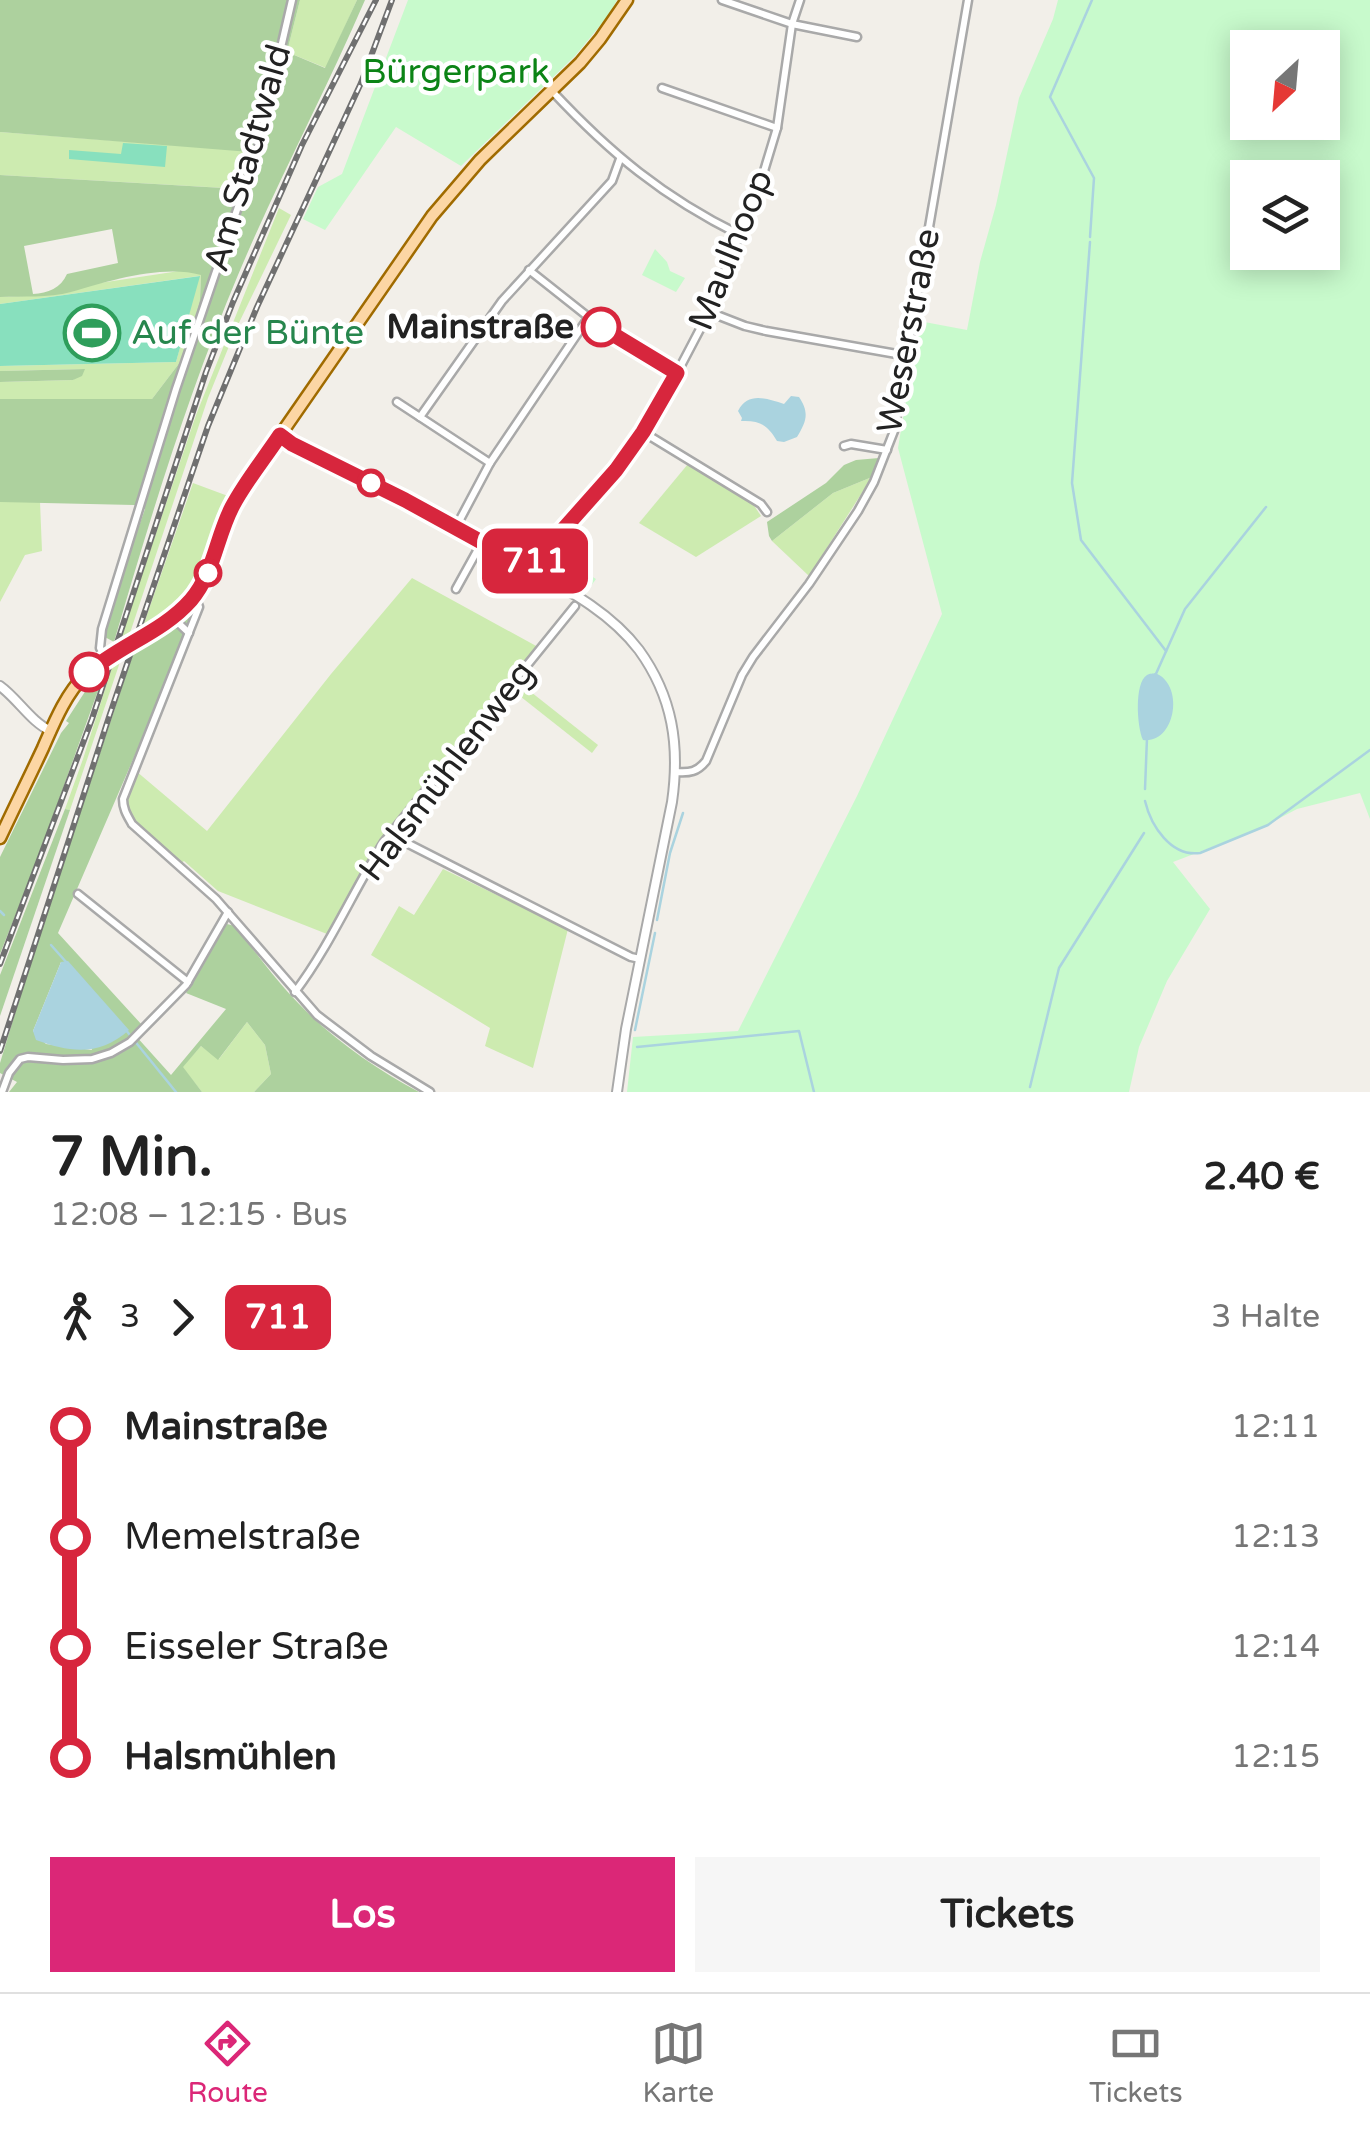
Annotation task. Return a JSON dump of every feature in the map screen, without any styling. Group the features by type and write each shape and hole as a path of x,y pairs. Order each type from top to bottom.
{"main road":[{"path":"0,838 74,689 106,658 172,617 195,596 208,574 232,507 441,204 480,160 552,92 600,39 627,0"}],"street":[{"name":"Am Stadtwald","path":"106,658 100,648 102,628 182,370 256,151 292,0"},
{"path":"722,0 792,24 857,37"},
{"name":"Maulhoop","path":"529,568 609,479 643,432 709,312 761,181 777,128 792,24 800,0"},
{"name":"Weserstraße","path":"676,772 692,772 706,761 742,675 858,511 887,450 908,356 968,0"},
{"path":"662,88 777,128"},
{"path":"552,92 620,159 683,205 740,234"},
{"path":"420,417 502,301 612,181 620,159"},
{"path":"529,270 588,318 677,373"},
{"path":"709,312 745,326 908,356"},
{"path":"456,527 490,463 588,318"},
{"path":"397,402 490,463"},
{"path":"643,432 761,504 767,512"},
{"path":"280,435 482,541 596,609 638,649 656,680 674,738 676,772 617,1092"},
{"path":"844,446 887,450"},
{"path":"456,589 482,541"},
{"path":"195,596 199,607 123,806 132,824 228,912 317,1015 395,1072 430,1092"},
{"name":"Halsmühlenweg","path":"296,992 390,835 574,606"},
{"path":"172,617 189,633"},
{"path":"0,686 50,732"},
{"path":"390,835 640,959"},
{"path":"78,894 188,982"},
{"path":"2,1092 9,1072 20,1060 92,1058 130,1042 188,982 228,912"}],"green space":[{"path":"0,0 300,0 287,52 325,68 357,0 365,0 220,320 171,457 114,642 103,636 145,509 134,505 0,502 0,399 152,399 187,353 200,299 201,275 170,271 118,279 62,294 0,297 0,175 241,189 250,152 0,132","holes":["112,229 118,263 67,274 53,289 33,294 24,246"]},
{"path":"300,0 357,0 326,68 287,52"},
{"name":"Bürgerpark","path":"408,0 617,0 575,56 461,166 396,127 325,230 303,219 318,187 342,174"},
{"path":"1058,0 1370,0 1370,819 1360,793 1297,809 1259,829 1173,862 1210,909 1167,981 1139,1047 1129,1092 627,1092 633,1037 738,1031 857,796 942,614 898,448 919,321 967,330 1019,98"},
{"path":"0,132 250,151 242,189 0,175"},
{"path":"123,143 167,146 165,167 69,159 69,150 121,154"},
{"path":"279,208 291,215 236,329 208,398 128,639 119,643 196,415"},
{"path":"655,249 670,271 685,278 676,292 642,275"},
{"path":"186,270 201,274 200,299 187,353 152,399 0,399 0,382 73,380 84,369 0,371 0,366 176,362 199,276 0,304 0,297 51,295 93,284"},
{"name":"Auf der Bünte","path":"200,276 176,362 0,366 0,304"},
{"path":"85,369 82,376 73,380 0,382 0,371"},
{"path":"879,458 872,477 833,493 772,541 767,522 826,483 844,465"},
{"path":"688,464 751,501 761,516 696,557 639,523"},
{"path":"872,477 809,576 772,541 833,493"},
{"path":"193,483 228,496 190,586 164,615 142,629"},
{"path":"0,502 40,502 42,551 25,555 0,602"},
{"path":"551,552 596,579 585,594 542,567 542,561"},
{"path":"412,578 538,647 380,842 327,934 218,891 141,828 127,803 136,771 207,831"},
{"path":"194,611 58,933 142,1025 135,1035 171,1075 226,1009 186,993 227,924 235,926 317,1022 359,1055 419,1092 254,1092 271,1074 265,1045 247,1022 218,1060 201,1046 183,1067 202,1092 9,1092 17,1082 0,1073 0,1063 135,648 171,629","holes":["61,962 92,1050 46,1044 33,1031"]},
{"path":"122,656 70,810 65,809 114,661"},
{"path":"105,671 0,954 0,857 69,723 66,721 88,687"},
{"path":"517,681 598,745 592,753 511,689"},
{"path":"65,809 70,810 0,1016 0,975"},
{"path":"443,869 568,929 533,1068 485,1046 490,1028 371,955 399,906 414,915"},
{"path":"247,1022 265,1045 271,1074 254,1092 202,1092 182,1067 201,1046 219,1059"}],"water":[{"path":"791,396 799,397 806,413 797,437 777,441 762,425 741,421 738,411 747,401 764,399 784,404"},
{"path":"1155,673 1170,689 1173,712 1163,733 1143,740 1138,696 1143,680"},
{"path":"68,961 129,1030 107,1044 85,1050 36,1040 33,1031 61,962"}],"waterway":[{"path":"1090,237 1094,178 1050,97 1092,0"},
{"path":"1090,242 1072,483 1081,540 1166,651"},
{"path":"1155,676 1185,609 1266,507"},
{"path":"1145,789 1147,738"},
{"path":"1145,801 1152,820 1171,845 1200,853 1268,825 1370,750"},
{"path":"657,920 670,853 683,813"},
{"path":"1030,1087 1059,968 1144,833"},
{"path":"0,911 4,915"},
{"path":"635,1030 655,933"},
{"path":"51,945 67,963"},
{"path":"125,1029 176,1092"},
{"path":"637,1047 799,1031 814,1092"}],"railway":[{"path":"0,964 92,719 206,372 233,302 302,145 376,0"},
{"path":"0,1051 208,426 257,307 361,83 392,0"}],"bus line":[{"name":"711","path":"89,672 172,617 195,596 208,574 232,507 280,435 529,568 616,470 677,373 601,327"}],"place":[{"name":"Mainstraße","path":"601,327"},
{"name":"Auf der Bünte","path":"92,333"}]}
